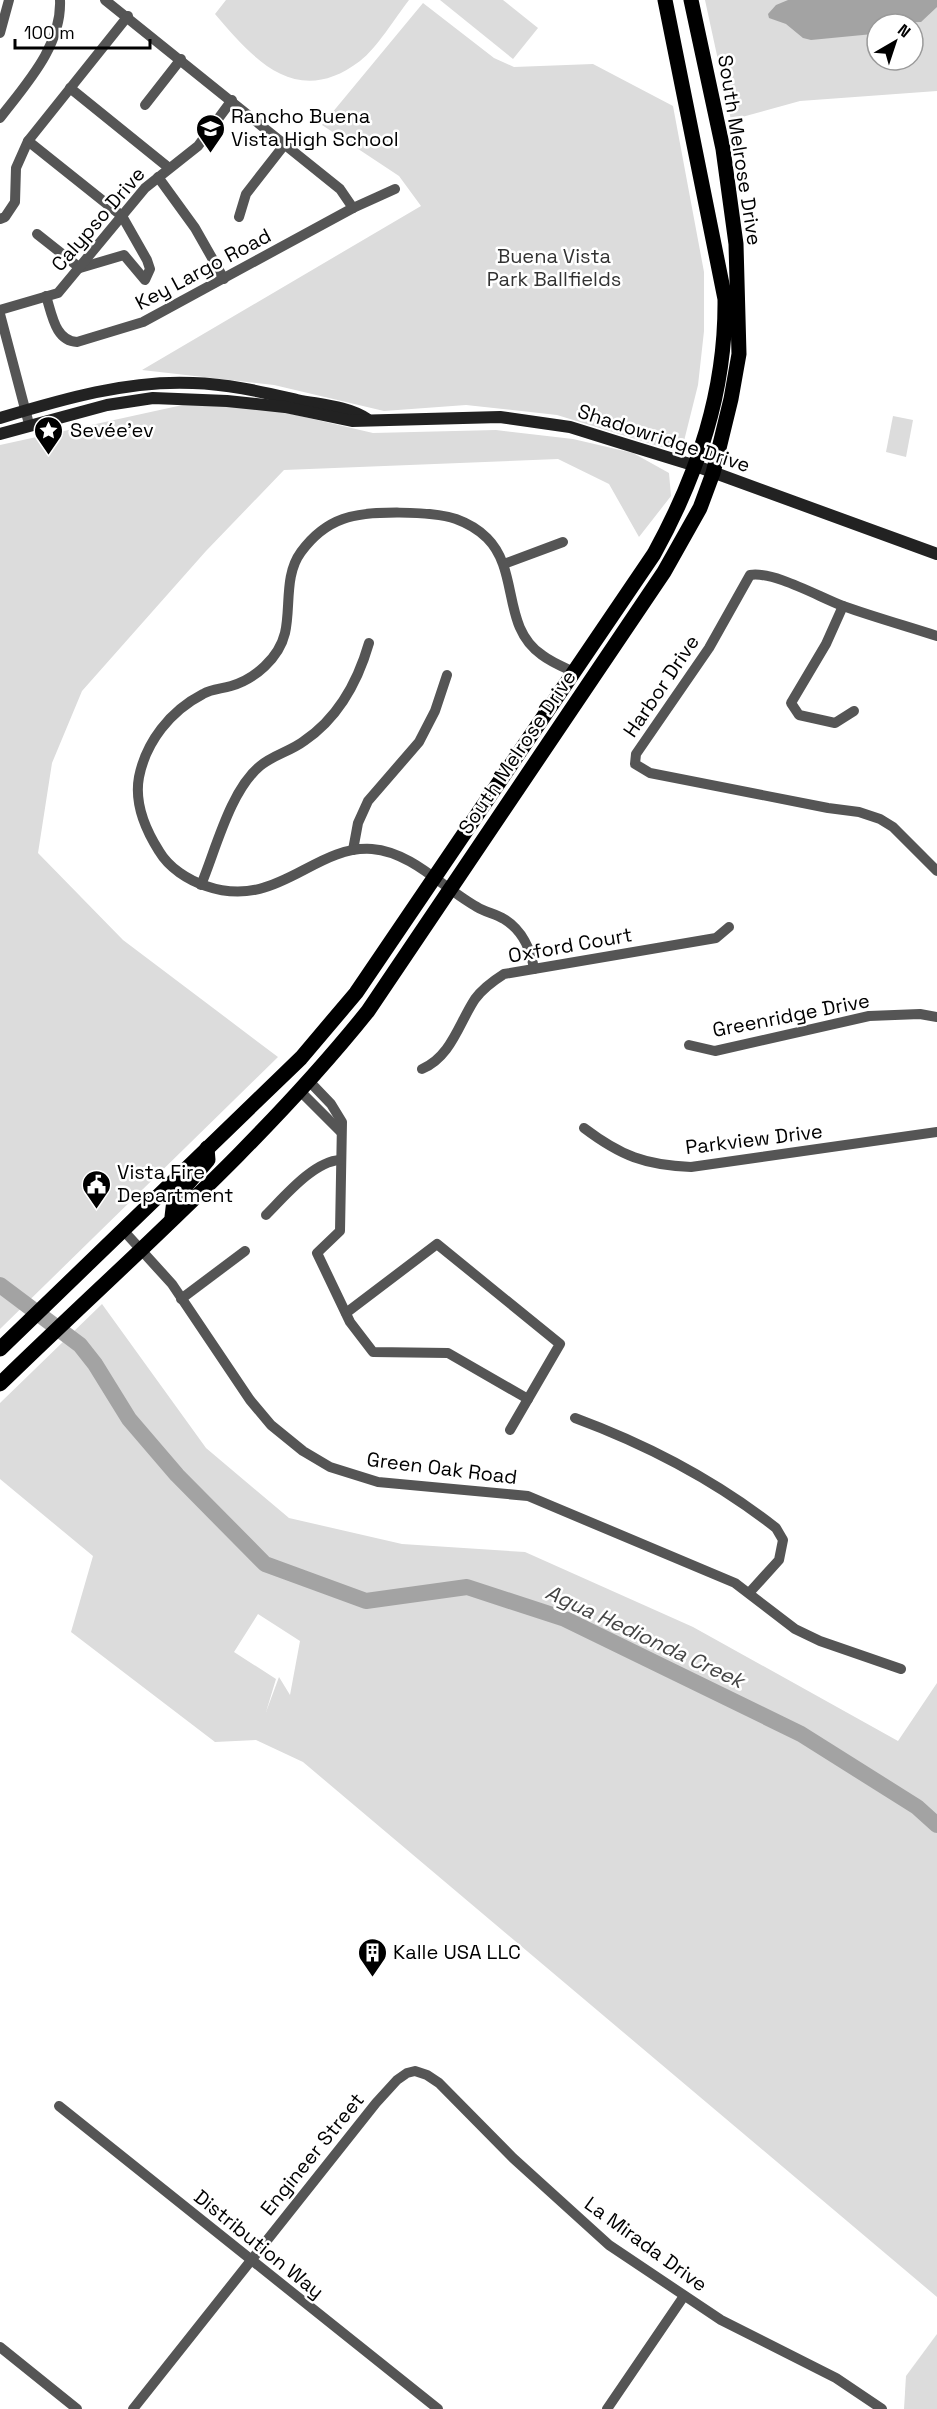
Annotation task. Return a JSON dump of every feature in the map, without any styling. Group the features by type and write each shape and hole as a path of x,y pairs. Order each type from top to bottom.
{"main road":[{"name":"South Melrose Drive","path":"0,1349 301,1058 329,1027 356,993 654,554 675,515 710,427 719,382 726,325 725,299 665,0"},
{"name":"South Melrose Drive","path":"0,1384 141,1248 303,1085 368,1011 663,572 700,508 713,473 739,354 739,288 723,149 692,0"},
{"path":"172,1217 174,1200 208,1160 207,1149"}],"street":[{"path":"0,33 9,0"},
{"path":"0,118 42,62 54,35 60,0"},
{"path":"105,0 128,16 340,189 353,208"},
{"path":"0,219 5,217 15,202 16,168 28,141 128,16"},
{"path":"145,105 181,59"},
{"path":"70,88 169,168"},
{"name":"Calypso Drive","path":"0,312 58,293 145,188 198,146 232,100"},
{"path":"28,141 122,216 150,269 145,280 124,255 80,268 37,234"},
{"path":"239,217 246,194 285,144"},
{"path":"158,177 195,228 224,279"},
{"name":"Key Largo Road","path":"46,296 60,334 68,342 77,342 142,322 353,208 395,189"},
{"path":"0,312 29,424"},
{"name":"Shadowridge Drive","path":"0,418 104,391 152,383 193,383 258,390 352,410 367,418"},
{"name":"Shadowridge Drive","path":"0,434 29,424 107,405 153,399 227,401 285,407 352,421 367,418 500,417 570,427 696,466 937,554"},
{"path":"534,969 532,956 523,937 506,920 477,907 403,859 382,851 353,850 273,886 245,892 217,890 201,885 175,869 162,857 146,831 140,814 138,778 156,733 173,714 201,695 233,686 275,657 288,622 289,587 299,554 321,530 344,518 371,514 433,515 454,518 488,539 504,564 509,579 514,614 531,646 541,655 574,672"},
{"path":"504,564 563,542"},
{"name":"Harbor Drive","path":"937,636 843,606 759,574 750,575 710,648 636,754 635,764 650,773 859,812 880,819 894,827 937,871"},
{"path":"843,606 826,644 791,703 799,715 835,723 854,711"},
{"path":"201,885 239,790 260,766 305,741 333,714 345,700 362,667 369,643"},
{"path":"353,850 358,823 368,801 419,742 435,711 447,675"},
{"name":"Oxford Court","path":"422,1069 433,1064 443,1054 484,988 504,974 716,938 729,927"},
{"name":"Greenridge Drive","path":"689,1045 715,1051 869,1016 920,1014 937,1017"},
{"path":"303,1085 340,1131 340,1231 317,1253 346,1313 373,1352 448,1353 528,1399"},
{"name":"Parkview Drive","path":"585,1128 611,1149 635,1159 660,1165 691,1167 937,1132"},
{"path":"266,1215 299,1182 327,1161 340,1160"},
{"name":"Green Oak Road","path":"123,1230 141,1248 181,1299 250,1400 271,1425 303,1451 330,1467 378,1482 528,1496 735,1582 795,1629 820,1641 901,1669"},
{"path":"346,1313 437,1244 560,1344 510,1430"},
{"path":"181,1299 245,1251"},
{"path":"575,1418 649,1448 701,1476 776,1528 783,1540 779,1560 749,1593"},
{"name":"Engineer Street","path":"133,2409 249,2260 386,2091 402,2076 415,2071"},
{"name":"La Mirada Drive","path":"415,2071 439,2083 513,2158 609,2245 684,2296 734,2326 836,2378 882,2409"},
{"name":"Distribution Way","path":"59,2106 438,2409"},
{"path":"607,2409 684,2296"},
{"path":"0,2347 77,2409"}],"green space":[{"path":"226,0 409,0 379,41 360,61 337,75 316,80 297,79 278,73 245,48 215,14"},
{"path":"440,0 503,0 538,28 513,59"},
{"path":"705,0 937,0 937,91 800,101 731,120"},
{"name":"Buena Vista Park Ballfields","path":"423,3 494,58 514,67 593,64 673,106 704,272 704,331 698,385 681,453 557,415 466,405 384,411 274,385 142,370 421,206 399,176 322,125"},
{"path":"219,397 373,433 496,430 573,439 633,453 669,473 671,496 639,537 609,484 558,459 284,470 206,551 82,691 52,763 38,853 123,940 278,1057 0,1329 0,445"},
{"path":"893,416 913,420 906,457 886,452"},
{"path":"102,1304 206,1448 289,1518 402,1544 525,1552 693,1627 898,1741 937,1683 937,2297 303,1762 256,1740 215,1742 71,1632 93,1556 0,1479 0,1403","holes":["258,1614 300,1641 290,1695 279,1677 266,1712 276,1679 234,1652"]},
{"path":"937,2334 937,2409 904,2409 906,2376"}],"shaded area":[{"path":"788,0 937,0 937,7 925,18 925,12 865,12 865,35 811,40 803,38 786,24 769,18 768,14 776,5"}],"waterway":[{"name":"Agua Hedionda Creek","path":"0,1285 80,1345 95,1364 129,1419 177,1475 265,1564 366,1601 467,1587 565,1619 801,1734 917,1807 937,1825"}],"place":[{"name":"Rancho Buena Vista High School","path":"210,154"},
{"name":"Sevée'ev","path":"49,456"},
{"name":"Vista Fire Department","path":"96,1210"},
{"name":"Kalle USA LLC","path":"372,1978"}]}
